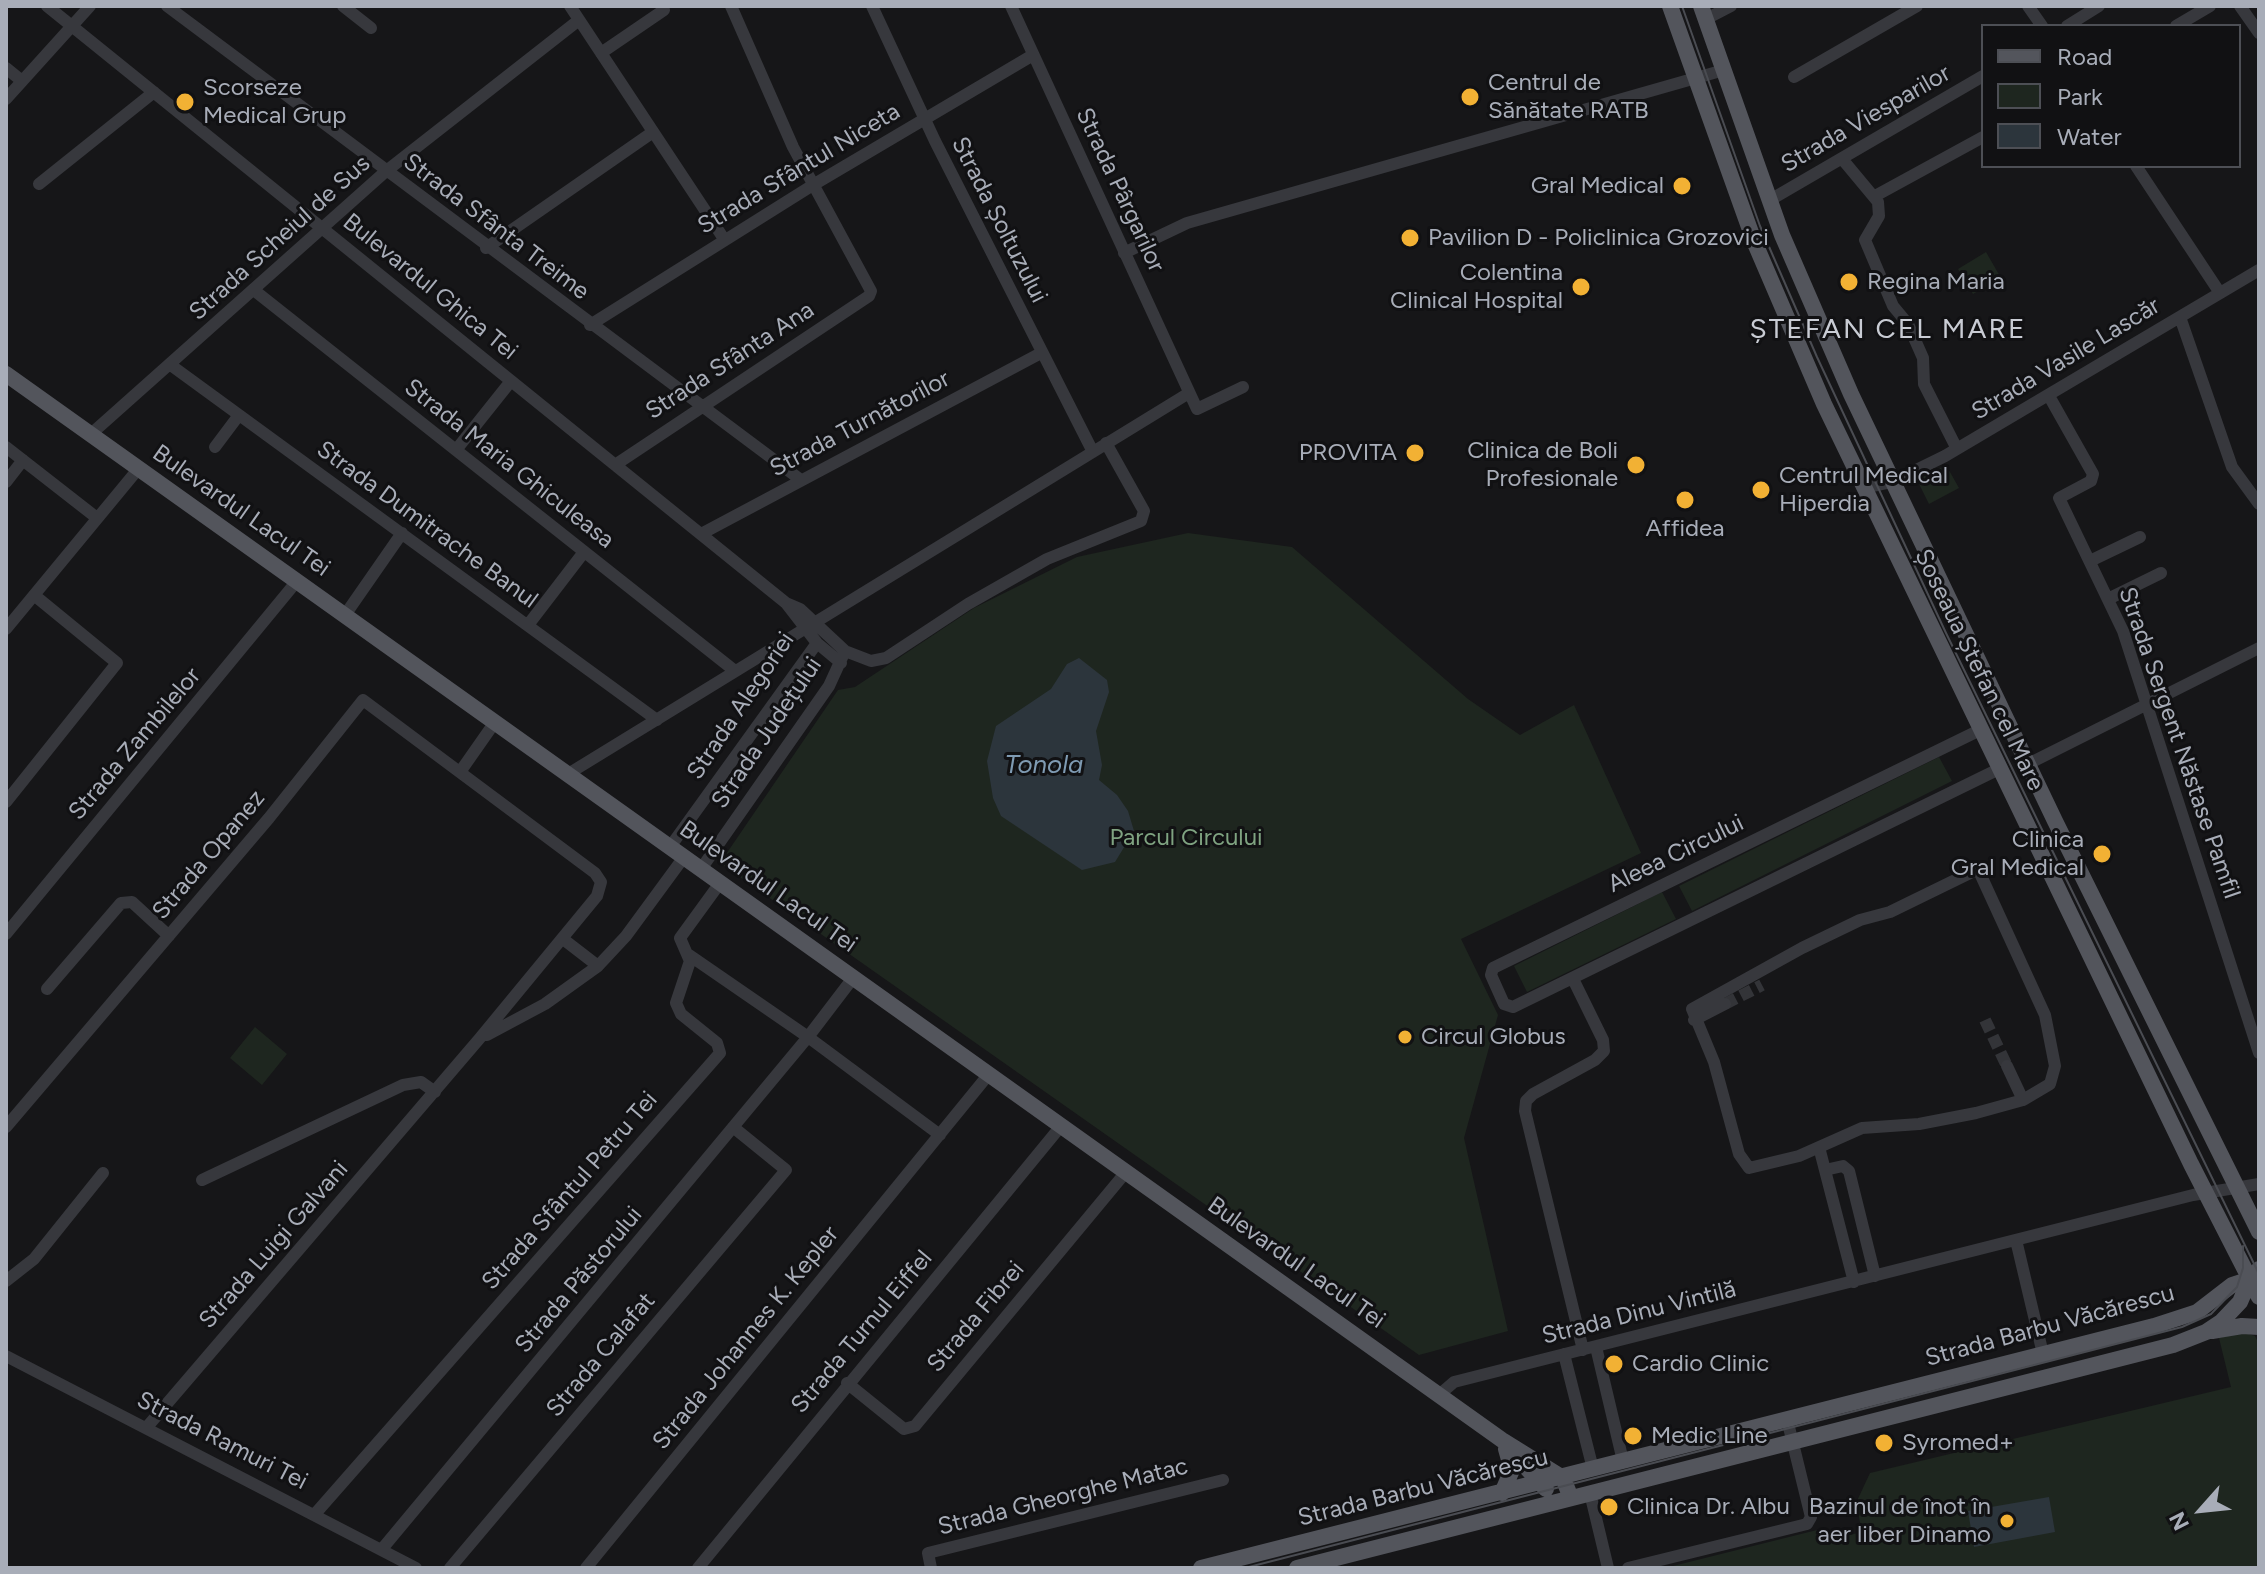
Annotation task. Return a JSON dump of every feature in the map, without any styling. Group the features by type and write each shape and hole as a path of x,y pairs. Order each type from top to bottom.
{"main road":[{"name":"Șoseaua Ștefan cel Mare","path":"1670,6 1766,270 1864,488 2205,1193 2254,1274 2259,1297"},
{"name":"Șoseaua Ștefan cel Mare","path":"1704,13 1770,200 1819,323 2028,764 2259,1232"},
{"name":"Bulevardul Lacul Tei","path":"6,374 1502,1440 1563,1478"},
{"name":"Strada Barbu Văcărescu","path":"1307,1567 2147,1353 2206,1332 2240,1302 2254,1274"},
{"name":"Strada Barbu Văcărescu","path":"1201,1568 2187,1317 2207,1307 2232,1285 2254,1274"},
{"path":"2206,1332 2242,1326 2259,1327"},
{"name":"Bulevardul Lacul Tei","path":"1502,1440 1539,1484 1571,1498"},
{"path":"1502,1440 1512,1470 1502,1493"},
{"path":"1563,1478 1571,1498"}],"street":[{"name":"Bulevardul Ghica Tei","path":"47,6 786,603 800,609 810,626"},
{"path":"6,99 90,6"},
{"name":"Strada Sfânta Treime","path":"167,6 486,248 801,480"},
{"path":"343,6 371,28"},
{"path":"570,6 724,239"},
{"path":"731,6 813,185"},
{"name":"Strada Șoltuzului","path":"872,6 924,118 1093,452"},
{"name":"Strada Pârgarilor","path":"1011,6 1189,393"},
{"path":"1704,13 1731,6"},
{"path":"1794,77 1917,6"},
{"path":"2028,6 2041,24"},
{"path":"2070,24 2099,6"},
{"path":"2179,24 2210,6"},
{"path":"2240,6 2259,33"},
{"path":"601,53 664,10"},
{"name":"Strada Scheiul de Sus","path":"91,434 172,366 385,172 579,20"},
{"name":"Strada Sfântul Niceta","path":"590,325 724,239 1033,55"},
{"path":"6,68 22,81"},
{"path":"1124,253 1187,223 1724,70"},
{"name":"Strada Viesparilor","path":"1770,200 1981,77"},
{"path":"39,184 154,92"},
{"path":"486,248 653,132"},
{"path":"1875,196 1981,138"},
{"path":"1843,160 1875,196 1879,216 1865,235 1868,248 1893,306 1908,324 1923,358 1924,384 1957,449"},
{"path":"2137,168 2220,293"},
{"name":"Strada Sfânta Ana","path":"615,465 699,406 869,296 868,286 813,185"},
{"name":"Strada Vasile Lascăr","path":"1864,488 1892,482 1957,449 2259,270"},
{"name":"Strada Maria Ghiculeasa","path":"255,291 735,671"},
{"path":"2180,317 2232,467 2259,504"},
{"name":"Strada Turnătorilor","path":"701,534 1041,353"},
{"name":"Strada Dumitrache Banul","path":"172,366 657,720"},
{"path":"456,450 511,381"},
{"path":"1189,393 1197,409 1243,387"},
{"name":"Strada Județului","path":"568,774 1189,393"},
{"name":"Strada Sergent Năstase Pamfil","path":"2049,396 2093,474 2091,481 2059,498 2108,599 2146,703 2259,1053"},
{"path":"215,447 239,415"},
{"name":"Strada Județului","path":"701,869 829,686 843,657 871,661 886,658 968,604 1047,559 1141,521 1144,511 1106,443"},
{"path":"6,447 97,518"},
{"path":"6,482 23,460"},
{"path":"6,629 139,468"},
{"path":"345,615 402,533"},
{"path":"2090,561 2140,537"},
{"path":"528,625 584,552"},
{"path":"2108,599 2161,573"},
{"name":"Strada Zambilelor","path":"6,934 297,581"},
{"path":"6,802 117,663 34,595"},
{"path":"810,626 843,657"},
{"name":"Strada Alegoriei","path":"677,852 817,643 810,626"},
{"path":"817,643 843,657"},
{"path":"2028,764 2259,648"},
{"name":"Strada Opanez","path":"6,1127 269,818 363,700 595,873 601,882 597,896 563,939"},
{"path":"460,772 495,722"},
{"name":"Aleea Circului","path":"1982,729 1491,971 1508,1007 1573,979 2001,768"},
{"name":"Strada Luigi Galvani","path":"480,1038 545,1004 598,966 626,936 677,852"},
{"path":"1978,869 2021,958 2051,1040 2053,1079 2044,1090 2023,1100 1919,1124 1867,1126 1757,1169 1743,1163 1714,1062 1692,1009 1802,948 1860,920 1890,912 1978,869"},
{"name":"Strada Sfântul Petru Tei","path":"315,1514 720,1053 717,1043 677,1009 676,1003 688,974 689,955 680,938 720,883"},
{"path":"47,989 121,903 132,902 169,936"},
{"path":"563,939 598,966"},
{"name":"Strada Luigi Galvani","path":"147,1427 563,939"},
{"path":"689,955 808,1037 940,1135"},
{"name":"Strada Păstorului","path":"382,1549 808,1037 853,978"},
{"path":"1573,979 1603,1040 1604,1051 1595,1060 1533,1094 1526,1101 1525,1111 1623,1461"},
{"path":"1694,1020 1725,1004"},
{"path":"2007,1066 2023,1100"},
{"name":"Strada Johannes K. Kepler","path":"586,1568 989,1074"},
{"name":"Strada Luigi Galvani","path":"202,1180 403,1085 421,1082 435,1092"},
{"name":"Strada Turnul Eiffel","path":"698,1568 1061,1126"},
{"name":"Strada Calafat","path":"450,1568 786,1170 733,1127"},
{"path":"1819,1147 1854,1282"},
{"path":"1825,1170 1843,1166 1849,1171 1875,1276"},
{"name":"Strada Fibrei","path":"847,1383 904,1429 915,1426 1126,1172"},
{"path":"6,1281 34,1259 103,1173"},
{"name":"Strada Dinu Vintilă","path":"1439,1395 1454,1382 2205,1193 2259,1184"},
{"path":"2016,1240 2043,1354"},
{"path":"1564,1354 1593,1469"},
{"name":"Strada Ramuri Tei","path":"6,1356 416,1568"},
{"path":"1628,1568 1807,1524 1811,1517 1787,1419"},
{"name":"Strada Gheorghe Matac","path":"931,1568 928,1553 1223,1480"},
{"path":"1590,1493 1608,1568"},
{"path":"1306,1543 1307,1567"}],"green space":[{"path":"1986,252 2001,278 1973,294 1958,269"},
{"path":"1946,465 1959,488 1929,504 1917,480"},
{"name":"Parcul Circului","path":"1188,533 1292,547 1468,699 1520,735 1574,705 1641,853 1461,939 1498,1015 1464,1138 1508,1331 1419,1355 720,863 838,690 855,687 974,608 1077,557"},
{"path":"1939,757 1952,781 1692,911 1679,886"},
{"path":"1662,892 1676,919 1527,992 1514,966"},
{"path":"255,1027 287,1054 262,1085 230,1058"},
{"path":"2243,1332 2255,1336 2259,1344 2259,1568 1665,1568 1821,1529 1825,1541 1862,1532 1856,1503 1870,1473 2231,1387 2219,1338"}],"water":[{"name":"Tonola","path":"1079,658 1107,680 1109,692 1096,731 1102,765 1099,780 1117,795 1128,811 1134,831 1115,862 1082,870 1001,816 993,798 987,761 996,726 1051,689 1067,664"},
{"path":"2049,1497 2055,1532 1974,1547 1968,1511"}],"tunnel":[{"path":"1725,1004 1762,985"},
{"path":"1985,1020 2007,1066"}],"tram line":[{"path":"1682,6 1760,226 1817,357 1946,633 2259,1274"},
{"path":"1245,1568 2182,1327 2211,1314 2237,1287 2243,1268 2243,1246"}],"place":[{"name":"Centrul de Sănătate RATB","path":"1470,97"},
{"name":"Scorseze Medical Grup","path":"185,102"},
{"name":"Gral Medical","path":"1682,186"},
{"name":"Pavilion D - Policlinica Grozovici","path":"1410,238"},
{"name":"Regina Maria","path":"1849,282"},
{"name":"Colentina Clinical Hospital","path":"1581,287"},
{"name":"PROVITA","path":"1415,453"},
{"name":"Clinica de Boli Profesionale","path":"1636,465"},
{"name":"Centrul Medical Hiperdia","path":"1761,490"},
{"name":"Affidea","path":"1685,500"},
{"name":"Clinica Gral Medical","path":"2102,854"},
{"name":"Circul Globus","path":"1405,1037"},
{"name":"Cardio Clinic","path":"1614,1364"},
{"name":"Medic Line","path":"1633,1436"},
{"name":"Syromed+","path":"1884,1443"},
{"name":"Clinica Dr. Albu","path":"1609,1507"},
{"name":"Bazinul de înot în aer liber Dinamo","path":"2007,1521"}],"district":[{"name":"ȘTEFAN CEL MARE","path":"1888,330"}]}
